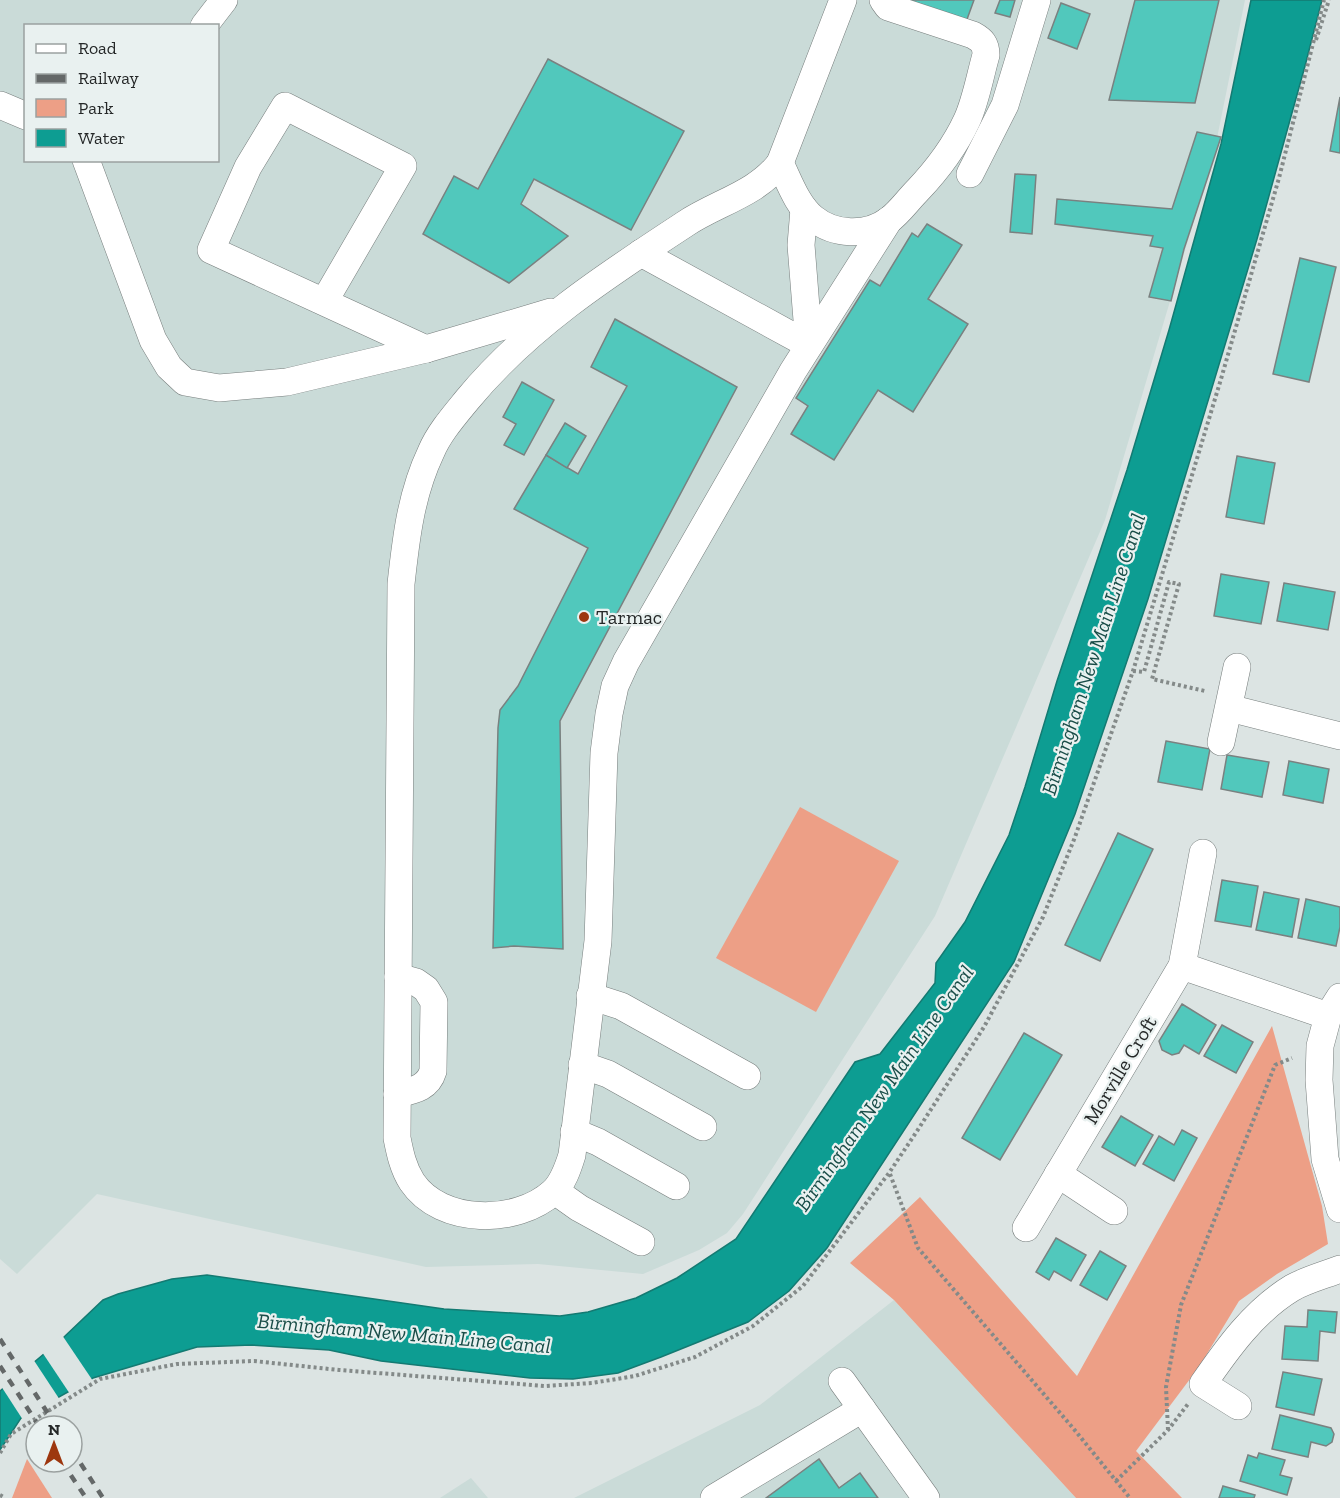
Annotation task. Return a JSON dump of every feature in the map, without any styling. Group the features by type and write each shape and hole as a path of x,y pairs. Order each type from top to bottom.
{"street":[{"path":"206,24 224,0"},
{"path":"843,0 780,163 771,176 689,221 530,334 492,370 452,418 431,450 416,489 407,526 400,584 397,1138 401,1159 412,1182 424,1195 442,1207 486,1216 508,1215 532,1207 555,1191 565,1175 572,1155 598,941 604,753 615,686 638,641 809,345 889,220 940,167 968,117 986,55 986,47 981,39 888,7 883,0"},
{"path":"970,174 1005,105 1037,0"},
{"path":"0,105 24,115"},
{"path":"324,302 403,166 285,106 248,167 211,250 426,349"},
{"path":"87,162 153,340 169,367 185,382 219,388 287,382 426,349 566,307"},
{"path":"780,163 804,209 829,228 849,232 868,231 889,220"},
{"path":"804,209 801,245 809,345"},
{"path":"641,253 809,345"},
{"path":"1221,742 1237,667"},
{"path":"1230,703 1340,735"},
{"name":"Morville Croft","path":"1026,1228 1182,966 1203,853"},
{"path":"1182,966 1334,1007 1320,1046 1319,1080 1325,1159 1340,1209"},
{"path":"398,977 416,982 426,989 434,1002 433,1071 430,1080 420,1089 398,1094"},
{"path":"590,996 621,1006 747,1076"},
{"path":"582,1065 608,1074 703,1127"},
{"path":"574,1132 598,1142 676,1186"},
{"path":"1058,1174 1114,1211"},
{"path":"555,1191 579,1208 641,1242"},
{"path":"1238,1406 1203,1384 1220,1359 1251,1321 1292,1288 1340,1269"},
{"path":"842,1381 926,1498"},
{"path":"714,1498 862,1409"}],"path":[{"path":"0,1453 11,1434 100,1379 177,1364 254,1361 361,1372 545,1386 592,1383 645,1373 695,1357 753,1326 802,1286 889,1173 984,1027 1043,917 1075,837 1133,671 1279,178 1324,0"},
{"path":"1305,78 1329,0"},
{"path":"1133,671 1144,672 1169,582 1179,584 1152,679 1230,703"},
{"path":"1116,1481 1168,1430 1166,1387 1180,1305 1275,1065 1320,1046"},
{"path":"889,1173 918,1248 1130,1498"},
{"path":"0,1495 6,1498"}],"shaded area":[{"path":"0,0 1245,0 1214,153 1105,520 935,916 743,1214 727,1233 699,1250 643,1274 538,1264 426,1267 97,1194 17,1274 0,1259"},
{"path":"894,1300 1076,1498 574,1498 760,1405"},
{"path":"471,1478 488,1498 440,1498"}],"green space":[{"path":"800,807 899,861 816,1012 716,958"},
{"path":"1272,1026 1322,1206 1328,1244 1277,1274 1239,1301 1199,1367 1136,1451 1182,1498 1076,1498 894,1300 850,1263 920,1197 1077,1376"},
{"path":"24,1467 24,1474 37,1474 52,1498 12,1498"}],"water":[{"name":"Birmingham New Main Line Canal","path":"1251,0 1322,0 1257,239 1148,599 1075,814 1014,962 827,1248 789,1291 748,1322 618,1373 573,1379 530,1378 381,1361 329,1350 252,1345 197,1347 93,1378 28,1414 24,1414 0,1450 0,1391 64,1337 103,1300 118,1294 172,1279 207,1275 444,1309 560,1316 588,1312 636,1298 677,1278 736,1239 855,1062 880,1054 935,983 936,963 965,922 1009,835 1127,470 1221,144"}],"pier":[{"path":"62,1335 93,1381 70,1394 42,1352"},
{"path":"33,1359 60,1400 34,1414 24,1414 23,1420 1,1386"}],"building":[{"path":"911,0 974,0 966,22 911,2"},
{"path":"1000,0 1015,0 1010,17 995,13"},
{"path":"1135,0 1219,0 1195,103 1109,100"},
{"path":"1061,3 1090,14 1077,49 1048,38"},
{"path":"548,59 684,131 631,230 534,179 521,204 568,236 509,283 423,234 454,176 478,189"},
{"path":"1340,97 1340,153 1330,151"},
{"path":"1197,132 1221,137 1184,249 1171,301 1149,297 1163,248 1150,246 1153,236 1055,224 1057,199 1172,209"},
{"path":"1015,174 1036,175 1032,234 1010,232"},
{"path":"927,224 962,245 928,299 968,324 913,412 878,390 834,460 791,434 808,406 796,398 870,280 880,286 912,233 918,237"},
{"path":"1300,258 1336,267 1309,382 1273,374"},
{"name":"Tarmac","path":"615,319 737,387 560,721 563,949 514,946 493,948 500,710 518,686 588,548 514,509 546,455 578,474 627,386 591,367"},
{"path":"522,382 554,400 524,455 504,445 516,424 503,417"},
{"path":"565,423 586,436 567,468 546,455"},
{"path":"1237,456 1275,463 1264,524 1226,517"},
{"path":"1221,574 1269,582 1261,624 1214,616"},
{"path":"1284,583 1335,592 1328,630 1277,621"},
{"path":"1166,741 1210,749 1202,790 1158,782"},
{"path":"1227,755 1269,762 1262,797 1221,789"},
{"path":"1289,761 1329,769 1323,803 1283,795"},
{"path":"1118,833 1153,849 1100,961 1065,945"},
{"path":"1222,880 1258,886 1251,927 1215,921"},
{"path":"1264,892 1299,899 1292,937 1256,930"},
{"path":"1306,899 1340,907 1340,927 1336,946 1298,938"},
{"path":"1182,1004 1216,1025 1199,1054 1184,1045 1179,1053 1172,1055 1162,1050 1159,1041"},
{"path":"1222,1025 1253,1042 1236,1073 1204,1056"},
{"path":"1024,1033 1062,1055 1000,1160 962,1138"},
{"path":"1121,1116 1153,1135 1135,1166 1102,1147"},
{"path":"1182,1130 1197,1138 1174,1181 1143,1164 1159,1136 1174,1145"},
{"path":"1056,1238 1086,1255 1071,1281 1054,1271 1049,1280 1036,1272"},
{"path":"1100,1251 1126,1266 1107,1300 1080,1285"},
{"path":"1308,1310 1337,1312 1335,1333 1320,1331 1318,1361 1282,1359 1285,1326 1307,1327"},
{"path":"1283,1372 1322,1379 1314,1415 1276,1407"},
{"path":"1280,1415 1331,1428 1334,1434 1332,1442 1326,1446 1311,1442 1308,1457 1272,1449"},
{"path":"1259,1453 1285,1460 1280,1475 1292,1478 1287,1495 1240,1481 1248,1455 1257,1458"},
{"path":"819,1459 839,1488 860,1473 878,1498 766,1498"},
{"path":"1223,1486 1255,1495 1254,1498 1219,1498"}],"railway":[{"path":"0,1339 48,1414"},
{"path":"0,1366 31,1414"},
{"path":"84,1469 103,1498"},
{"path":"70,1474 86,1498"}],"place":[{"name":"Tarmac","path":"584,617"}]}
